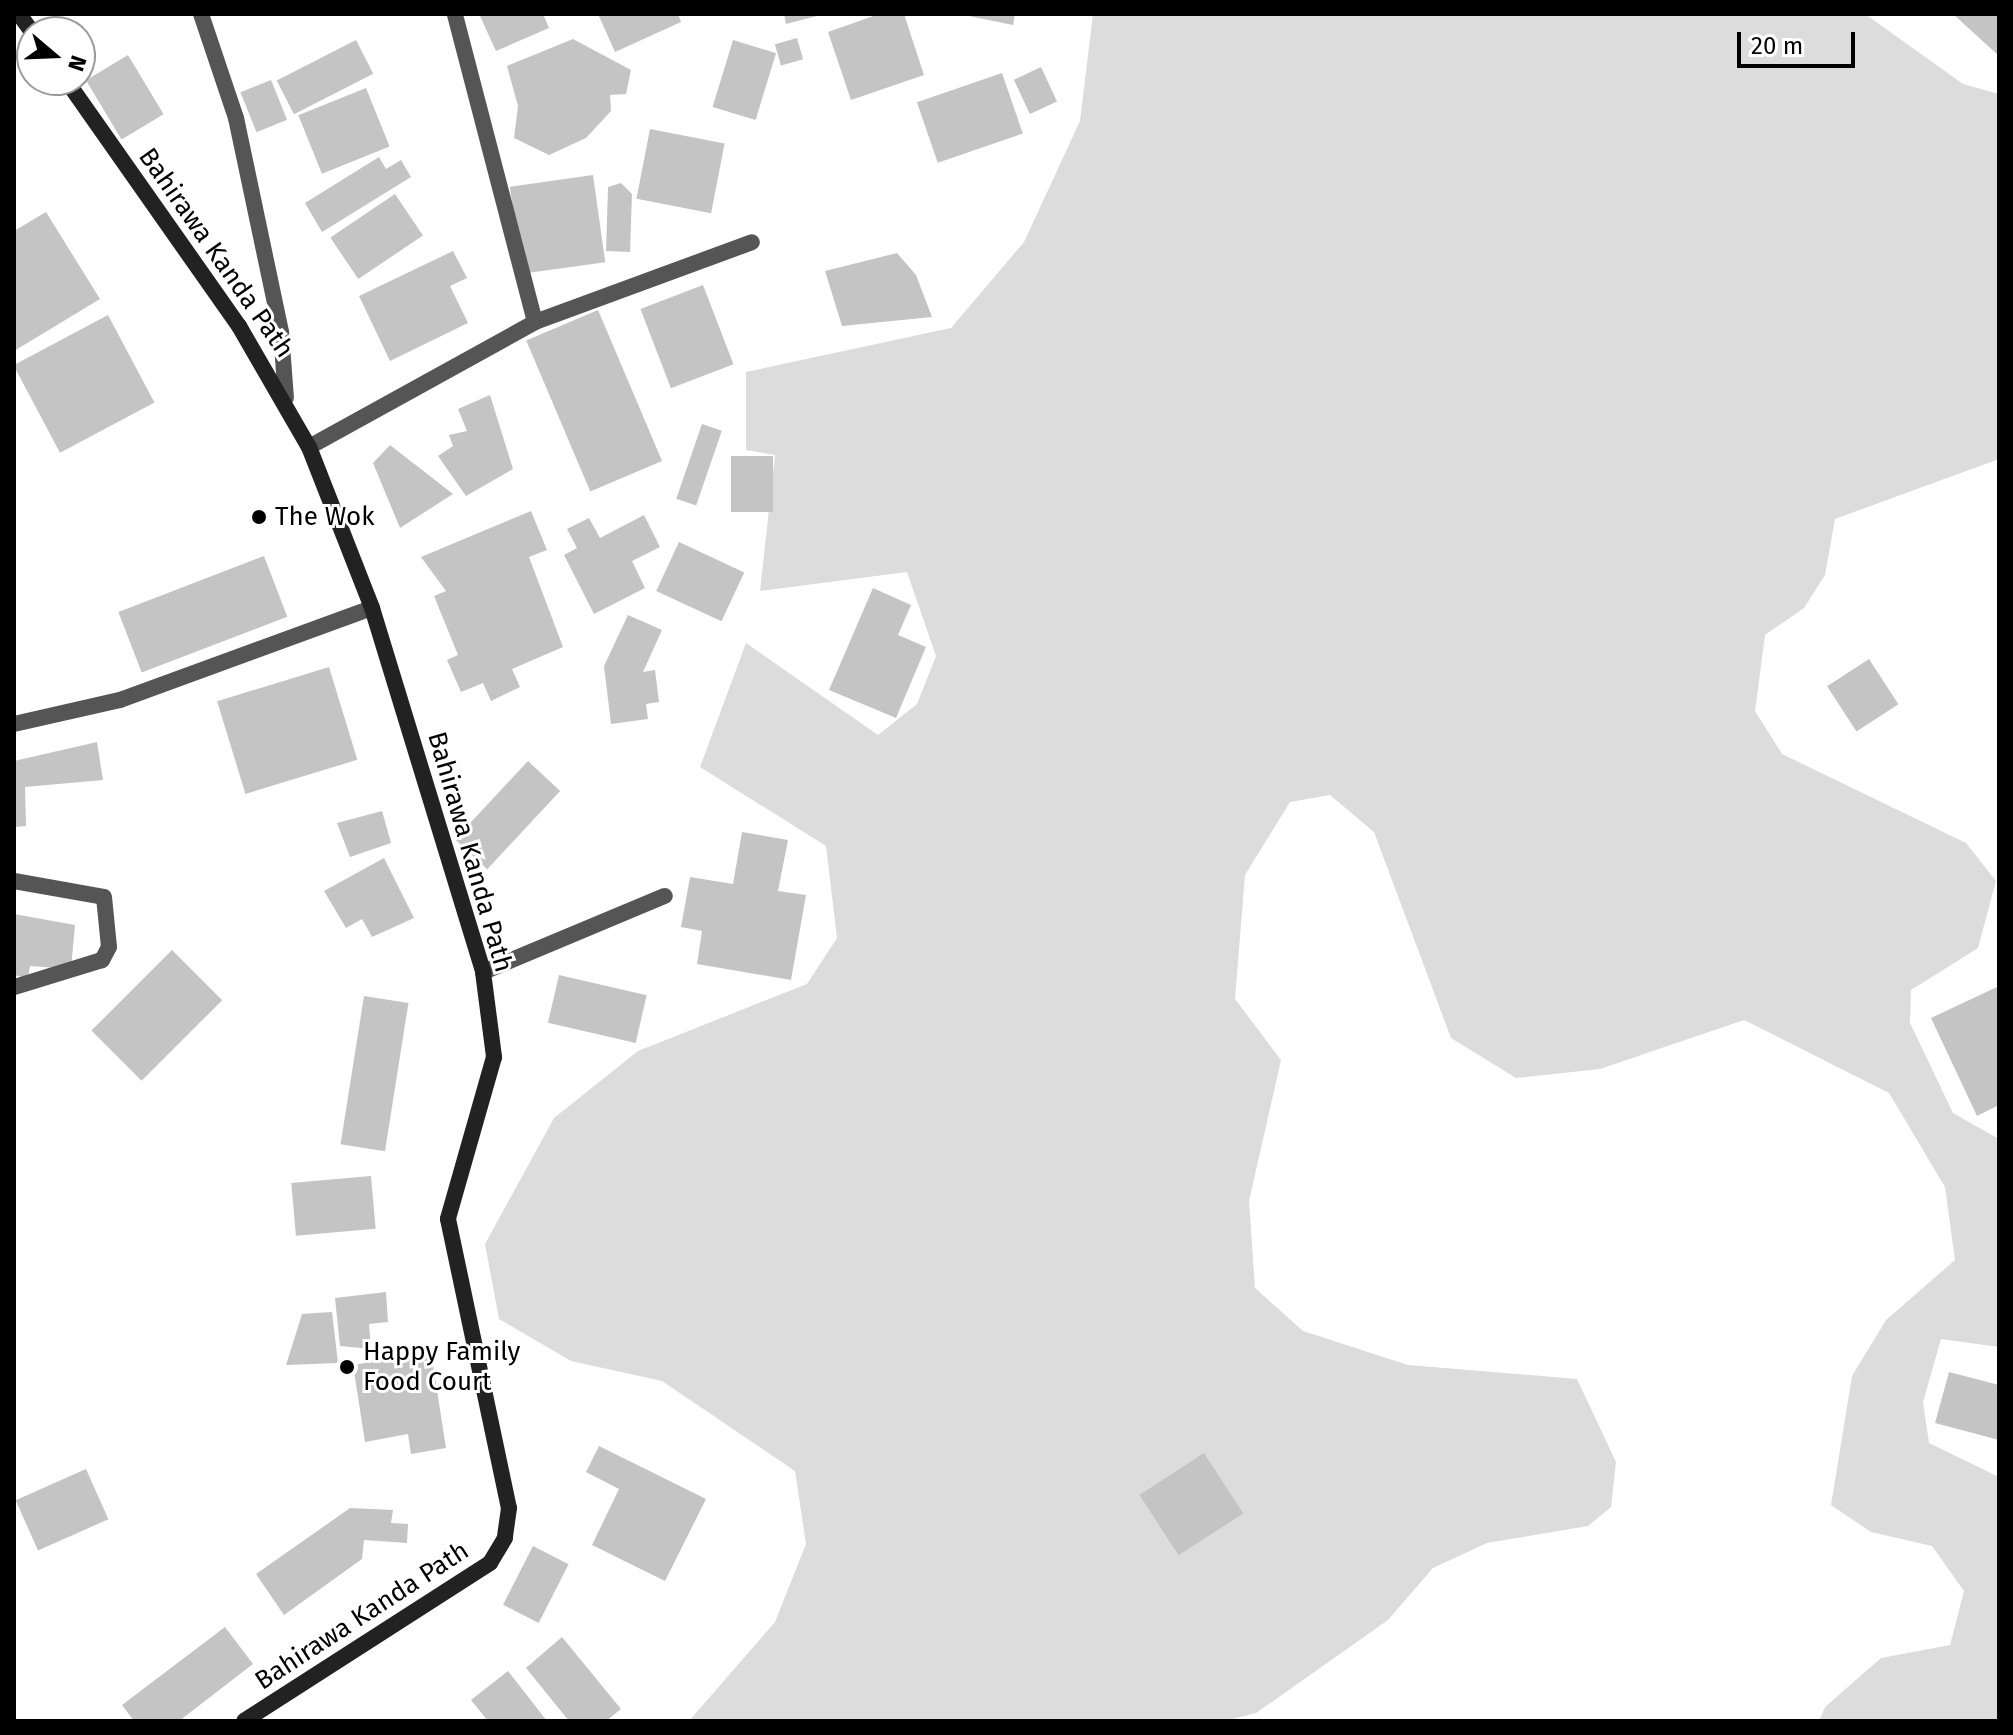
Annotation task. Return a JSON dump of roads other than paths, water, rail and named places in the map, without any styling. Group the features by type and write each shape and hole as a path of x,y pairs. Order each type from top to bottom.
{"street":[{"path":"201,14 236,118 281,332 286,398"},
{"path":"455,14 535,322"},
{"name":"Bahirawa Kanda Path","path":"77,96 286,398 309,447 372,608 483,972 493,1074 448,1219 509,1508 505,1538 490,1563 244,1721"},
{"path":"309,447 535,322 752,242"},
{"path":"14,724 120,700 372,608"},
{"path":"14,881 104,897 109,947 102,960 14,987"},
{"path":"483,972 665,896"}],"place":[{"name":"The Wok","path":"259,517"},
{"name":"Happy Family Food Court","path":"347,1367"}]}
